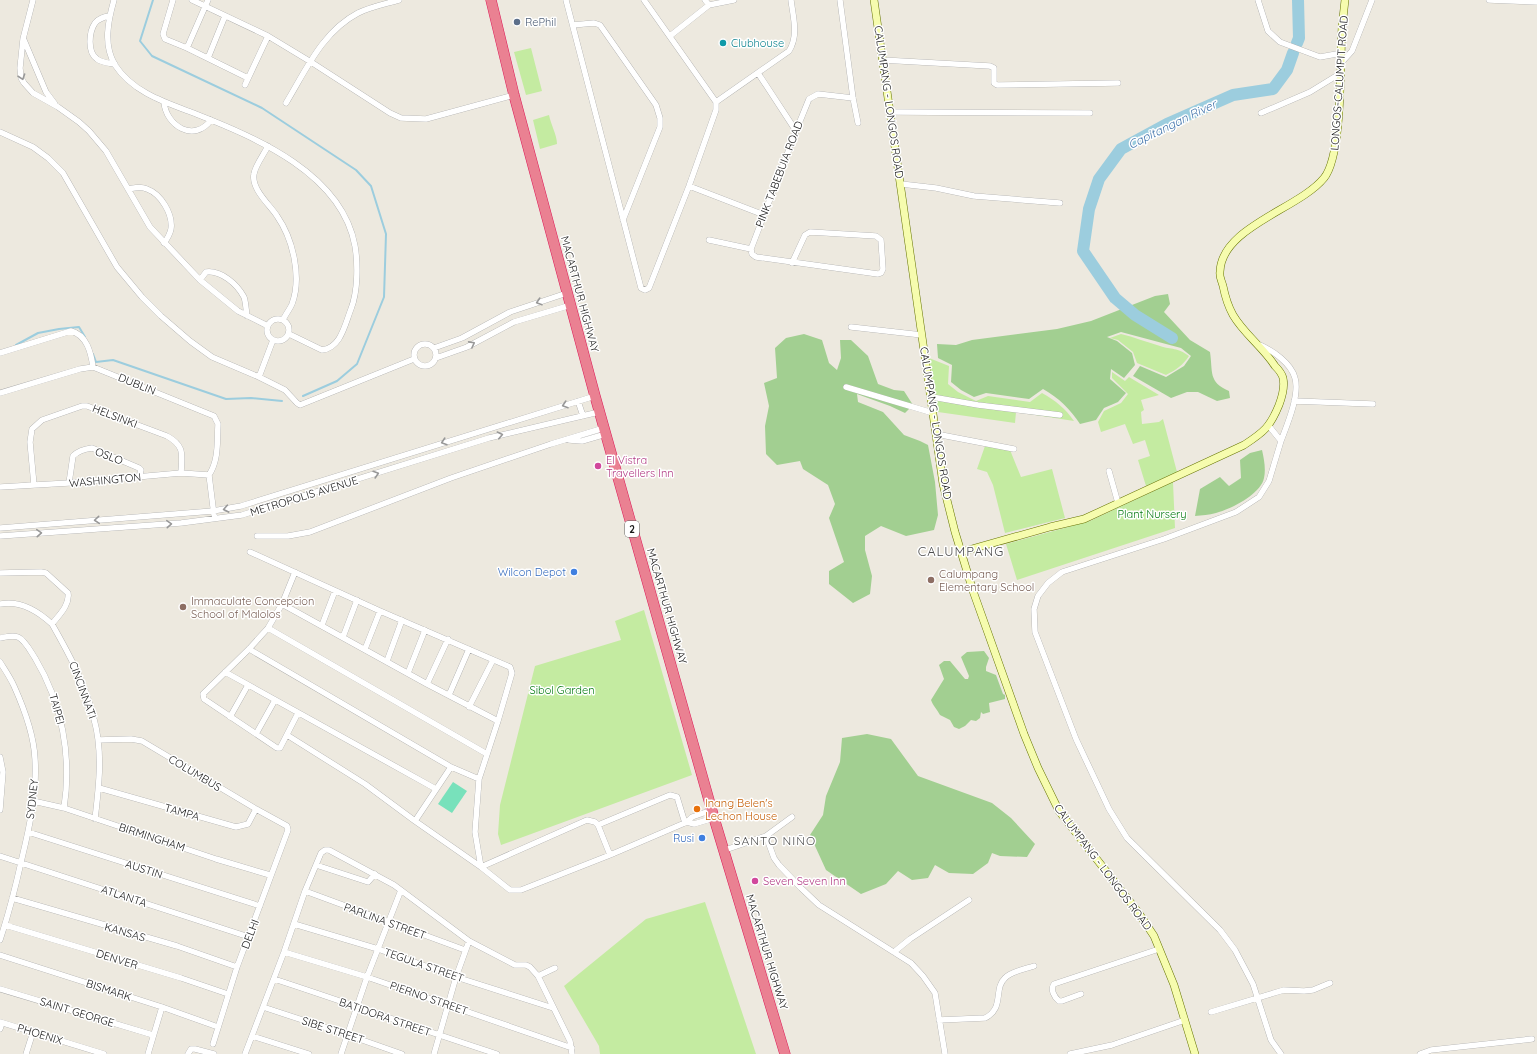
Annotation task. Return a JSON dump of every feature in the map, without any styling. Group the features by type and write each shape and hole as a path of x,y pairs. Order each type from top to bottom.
{"highway":[{"name":"MACARTHUR HIGHWAY","path":"491,0 514,95 599,412 713,814 785,1054"}],"street":[{"path":"33,0 23,39 20,74 24,84 33,93 58,107 89,131 106,151 150,227 200,280 223,300 247,316 268,326"},
{"path":"114,0 109,16 108,43 115,64 126,78 143,91 164,102 211,120 268,146 297,164 318,182 337,203 346,217 353,235 358,259 352,305 338,342 333,347 322,350 289,334"},
{"path":"173,0 163,36 165,39 187,48 248,78"},
{"path":"192,0 268,36 390,113 401,118 426,119 514,95"},
{"path":"187,48 208,0"},
{"path":"286,103 318,48 325,39 345,21 358,13 399,0"},
{"path":"566,0 641,288 645,290 649,288 689,186 716,110 716,102 644,0"},
{"path":"705,0 709,5"},
{"path":"670,36 709,5 734,0"},
{"path":"716,102 783,57 789,51 794,44 795,34 791,0"},
{"path":"840,0 853,98 858,123"},
{"name":"CALUMPANG - LONGOS ROAD","path":"874,0 932,397 943,484 961,552 1024,734 1047,788 1059,811 1138,912 1154,936 1174,985 1195,1054"},
{"path":"1258,0 1268,31 1280,42 1320,57 1342,53"},
{"name":"LONGOS-CALUMPIT ROAD","path":"961,552 1084,519 1244,444 1260,434 1269,426 1283,395 1283,378 1260,345 1242,327 1232,313 1219,272 1222,256 1232,242 1313,188 1324,178 1330,169 1334,152 1338,117 1345,0"},
{"path":"1342,62 1352,51 1372,0"},
{"path":"1489,0 1537,2"},
{"path":"109,16 101,18 95,23 90,39 90,47 97,60 115,64"},
{"path":"208,58 226,16"},
{"path":"573,25 594,23 600,25 656,105 659,112 660,127 623,221"},
{"path":"245,85 268,36"},
{"path":"23,39 46,92 58,107"},
{"path":"882,60 990,66 994,68 994,83 997,85 1118,83"},
{"path":"758,73 796,131"},
{"path":"1261,113 1310,92 1341,73"},
{"name":"PINK TABEBUIA ROAD","path":"751,250 809,99 818,94 853,98"},
{"path":"164,102 167,116 176,125 186,130 201,130 206,127 211,120"},
{"path":"890,112 1090,112"},
{"path":"0,132 33,147 48,158 63,173 117,267 142,297 161,316 190,341 212,357 285,390 297,404 300,405 414,359"},
{"path":"268,146 254,174 254,182 258,190 278,216 288,235 294,257 296,284 292,304 283,320"},
{"path":"901,184 936,188 974,196 1060,203"},
{"path":"689,186 764,214"},
{"path":"128,190 141,187 148,189 155,194 166,207 171,229 164,243"},
{"path":"709,240 751,250 752,254 756,257 792,263 878,274 881,273 883,269 881,240 876,236 810,232 805,235 792,263"},
{"path":"200,280 206,272 212,271 230,280 244,297 247,316"},
{"path":"434,348 462,338 510,312 567,293"},
{"path":"436,358 434,348 427,344 419,345 414,350 414,359 416,363 424,366 430,365 436,358 467,347 514,322 571,305"},
{"path":"510,312 514,322"},
{"path":"274,319 283,320 289,326 289,334 280,341 273,340 268,334 268,326 274,319"},
{"path":"851,326 922,335"},
{"path":"0,354 71,331 76,332 88,346 93,367 80,369 0,393"},
{"path":"259,377 273,340"},
{"path":"1260,345 1272,350 1286,363 1295,378 1294,401 1269,481 1259,497 1236,512 1164,539 1062,572 1048,583 1038,596 1034,609 1036,632 1076,740 1109,809 1127,838 1220,930 1235,950 1253,984 1272,1040 1281,1054"},
{"name":"DUBLIN","path":"93,367 214,416 218,424 216,460 209,475"},
{"path":"846,387 933,413"},
{"name":"METROPOLIS AVENUE","path":"0,528 213,511 241,506 595,396"},
{"path":"932,397 978,405 1060,414"},
{"path":"578,401 583,416"},
{"path":"1294,401 1373,404"},
{"name":"HELSINKI","path":"34,485 30,442 32,429 42,420 82,406 87,406 167,436 176,441 181,451 181,473"},
{"name":"METROPOLIS AVENUE","path":"0,536 214,520 242,515 489,438 599,412"},
{"path":"1269,426 1281,441"},
{"path":"257,536 288,536 310,532 451,478 565,440 605,431"},
{"path":"936,434 1014,449"},
{"name":"OSLO","path":"69,483 73,456 80,451 92,448 139,468 141,470 139,477"},
{"path":"1109,471 1118,503"},
{"name":"WASHINGTON","path":"0,487 69,483 181,473 209,475"},
{"path":"209,475 214,520"},
{"path":"250,552 380,611 469,648 510,667 512,670 498,721 479,779 474,832 481,867"},
{"path":"295,572 282,604 268,628 203,694 203,697 277,748 280,748 298,713"},
{"path":"0,573 46,573 68,593 69,598 67,604 52,624"},
{"path":"322,625 335,591"},
{"path":"343,637 357,600"},
{"name":"CINCINNATI","path":"0,604 15,603 26,606 52,624 79,673 95,719 98,740 99,788 95,819"},
{"path":"282,604 469,707 498,721"},
{"path":"365,649 380,611"},
{"path":"387,661 402,620"},
{"path":"268,628 487,754"},
{"path":"408,673 425,630"},
{"name":"TAIPEI","path":"0,638 12,636 21,638 51,687 61,716 64,742 67,776 64,808"},
{"path":"427,684 448,639"},
{"path":"448,695 469,648"},
{"path":"249,649 451,767 479,779"},
{"path":"469,707 493,660"},
{"name":"SYDNEY","path":"0,662 14,685 26,717 35,757 33,801 28,832 0,940"},
{"path":"225,672 436,789"},
{"path":"230,717 248,685"},
{"path":"256,734 275,700"},
{"path":"287,735 365,784 481,867 510,890 516,891 610,855 686,823 692,817 713,814"},
{"name":"COLUMBUS","path":"98,740 131,739 142,741 287,826"},
{"path":"0,757 3,772 0,810"},
{"path":"415,821 451,767"},
{"name":"TAMPA","path":"99,788 236,827 248,824 256,809"},
{"path":"598,825 670,795 677,797 686,823"},
{"name":"BIRMINGHAM","path":"33,801 64,808 270,875"},
{"path":"725,850 766,836 792,817"},
{"path":"481,867 587,820 595,822 598,825 610,855"},
{"name":"DELHI","path":"213,1044 237,967 288,830 287,826"},
{"name":"AUSTIN","path":"28,832 260,906"},
{"path":"766,836 774,858 800,888 825,909 917,968 935,993 945,1054"},
{"path":"245,1054 284,952 305,891 321,853 325,850 329,850 401,890 469,941 514,965 526,965 530,967 538,976 570,1041 572,1051"},
{"name":"ATLANTA","path":"0,856 249,937"},
{"path":"316,865 368,882 374,874"},
{"path":"341,1054 367,976 401,890"},
{"name":"PARLINA STREET","path":"305,891 465,950"},
{"name":"KANSAS","path":"12,898 177,946 237,967"},
{"path":"894,952 910,939 969,900"},
{"name":"TEGULA STREET","path":"294,924 378,949 456,977 553,1008"},
{"name":"DENVER","path":"5,925 181,978 228,994"},
{"path":"434,1054 456,977 469,941"},
{"path":"1081,994 1059,1001 1052,990 1052,986 1054,984 1159,949"},
{"name":"PIERNO STREET","path":"284,952 367,976 448,1004 572,1051"},
{"name":"BISMARK","path":"0,955 162,1007 218,1027"},
{"path":"939,1020 985,1018 991,1015 996,1009 1003,980 1007,976 1034,966"},
{"path":"538,976 555,968"},
{"name":"BATIDORA STREET","path":"274,979 358,1006 439,1036 496,1054"},
{"path":"1211,1012 1284,990 1313,990 1330,983"},
{"name":"SAINT GEORGE","path":"0,989 153,1035"},
{"path":"148,1054 162,1007"},
{"name":"SIBE STREET","path":"263,1008 402,1054"},
{"path":"1070,1054 1112,1046 1185,1020"},
{"path":"0,1029 1,1023"},
{"name":"PHOENIX","path":"1,1023 104,1054"},
{"path":"26,1054 33,1032"},
{"path":"252,1036 309,1054"},
{"path":"1420,1054 1431,1050 1532,1039"},
{"path":"188,1054 191,1049 214,1054"}],"green space":[{"path":"531,48 542,91 526,95 514,52"},
{"path":"549,115 557,144 540,149 533,120"},
{"path":"1168,294 1170,304 1164,312 1190,340 1210,352 1213,376 1222,388 1229,391 1230,398 1217,401 1198,392 1187,392 1171,398 1133,376 1140,366 1166,377 1184,366 1191,356 1181,348 1121,332 1107,337 1117,341 1132,353 1135,365 1124,378 1111,369 1110,379 1126,393 1118,402 1104,408 1096,420 1080,424 1064,404 1043,389 1029,399 986,393 974,397 961,390 951,382 952,365 938,358 937,344 956,345 972,340 1057,329 1091,321 1155,296"},
{"path":"804,334 822,340 829,363 837,370 841,358 840,340 851,340 868,356 878,384 894,390 904,391 913,405 905,413 857,394 858,402 883,412 904,435 928,445 935,482 938,515 934,530 906,536 881,526 865,536 865,550 872,576 870,594 853,603 829,584 829,571 844,562 829,518 835,504 828,485 803,469 800,461 777,465 766,454 765,426 769,406 764,383 777,378 775,348 786,338"},
{"path":"1121,334 1178,350 1189,356 1179,367 1166,375 1137,363 1133,352 1118,340 1110,338"},
{"path":"929,358 949,366 948,384 958,392 976,401 988,396 1030,402 1042,393 1060,405 1074,421 1016,412 1015,423 938,412"},
{"path":"1112,372 1125,381 1129,377 1159,395 1141,400 1144,410 1141,412 1142,424 1159,422 1163,419 1177,472 1146,486 1138,460 1150,456 1145,440 1133,444 1125,424 1101,432 1098,422 1104,411 1121,403 1128,394 1112,378"},
{"path":"985,446 1010,450 1021,477 1052,469 1065,518 1005,533 993,485 987,472 977,469"},
{"path":"1262,450 1265,475 1262,484 1257,490 1244,500 1222,511 1213,514 1195,516 1200,489 1220,477 1229,486 1241,478 1240,460 1250,453"},
{"name":"Plant Nursery","path":"1173,482 1175,528 1017,580 1006,544 1090,521"},
{"name":"Sibol Garden","path":"644,610 692,775 501,845 498,834 500,805 535,666 621,640 615,621"},
{"path":"984,651 989,658 986,671 996,675 1003,694 1005,695 1005,699 989,703 990,712 983,714 981,712 980,718 976,721 971,720 959,729 954,727 950,720 940,715 931,700 944,679 939,665 944,661 950,661 965,679 968,679 969,676 961,657 967,652"},
{"path":"867,734 891,739 918,776 992,803 1011,818 1035,844 1027,857 1000,856 992,853 988,863 973,874 949,873 935,865 928,878 912,880 898,871 886,884 861,894 826,870 810,835 823,815 826,796 840,762 842,738"},
{"path":"453,782 467,791 452,813 438,804"},
{"path":"705,902 756,1054 600,1054 599,1046 564,986 646,919"}],"waterway":[{"path":"153,0 140,41 152,56 262,108 356,170 371,186 386,234 384,297 357,364 337,381 303,396"},
{"name":"Capitangan River","path":"1297,43 1299,38 1298,0"},
{"name":"Capitangan River","path":"1172,338 1135,315 1115,298 1083,251 1089,209 1099,179 1121,149 1167,124 1233,95 1273,89 1287,70 1293,53"},
{"path":"16,345 38,333 59,329 79,327 85,337"},
{"path":"93,354 96,362 113,360 226,399 251,398 282,401"}],"place":[{"name":"RePhil","path":"517,22"},
{"name":"Clubhouse","path":"723,43"},
{"name":"El Vistra Travellers Inn","path":"598,466"},
{"name":"Wilcon Depot","path":"574,572"},
{"name":"Calumpang Elementary School","path":"931,580"},
{"name":"Immaculate Concepcion School of Malolos","path":"183,607"},
{"name":"Inang Belen's Lechon House","path":"697,809"},
{"name":"Rusi","path":"702,838"},
{"name":"Seven Seven Inn","path":"755,881"}],"district":[{"name":"CALUMPANG","path":"961,551"},
{"name":"SANTO NIÑO","path":"775,840"}]}
